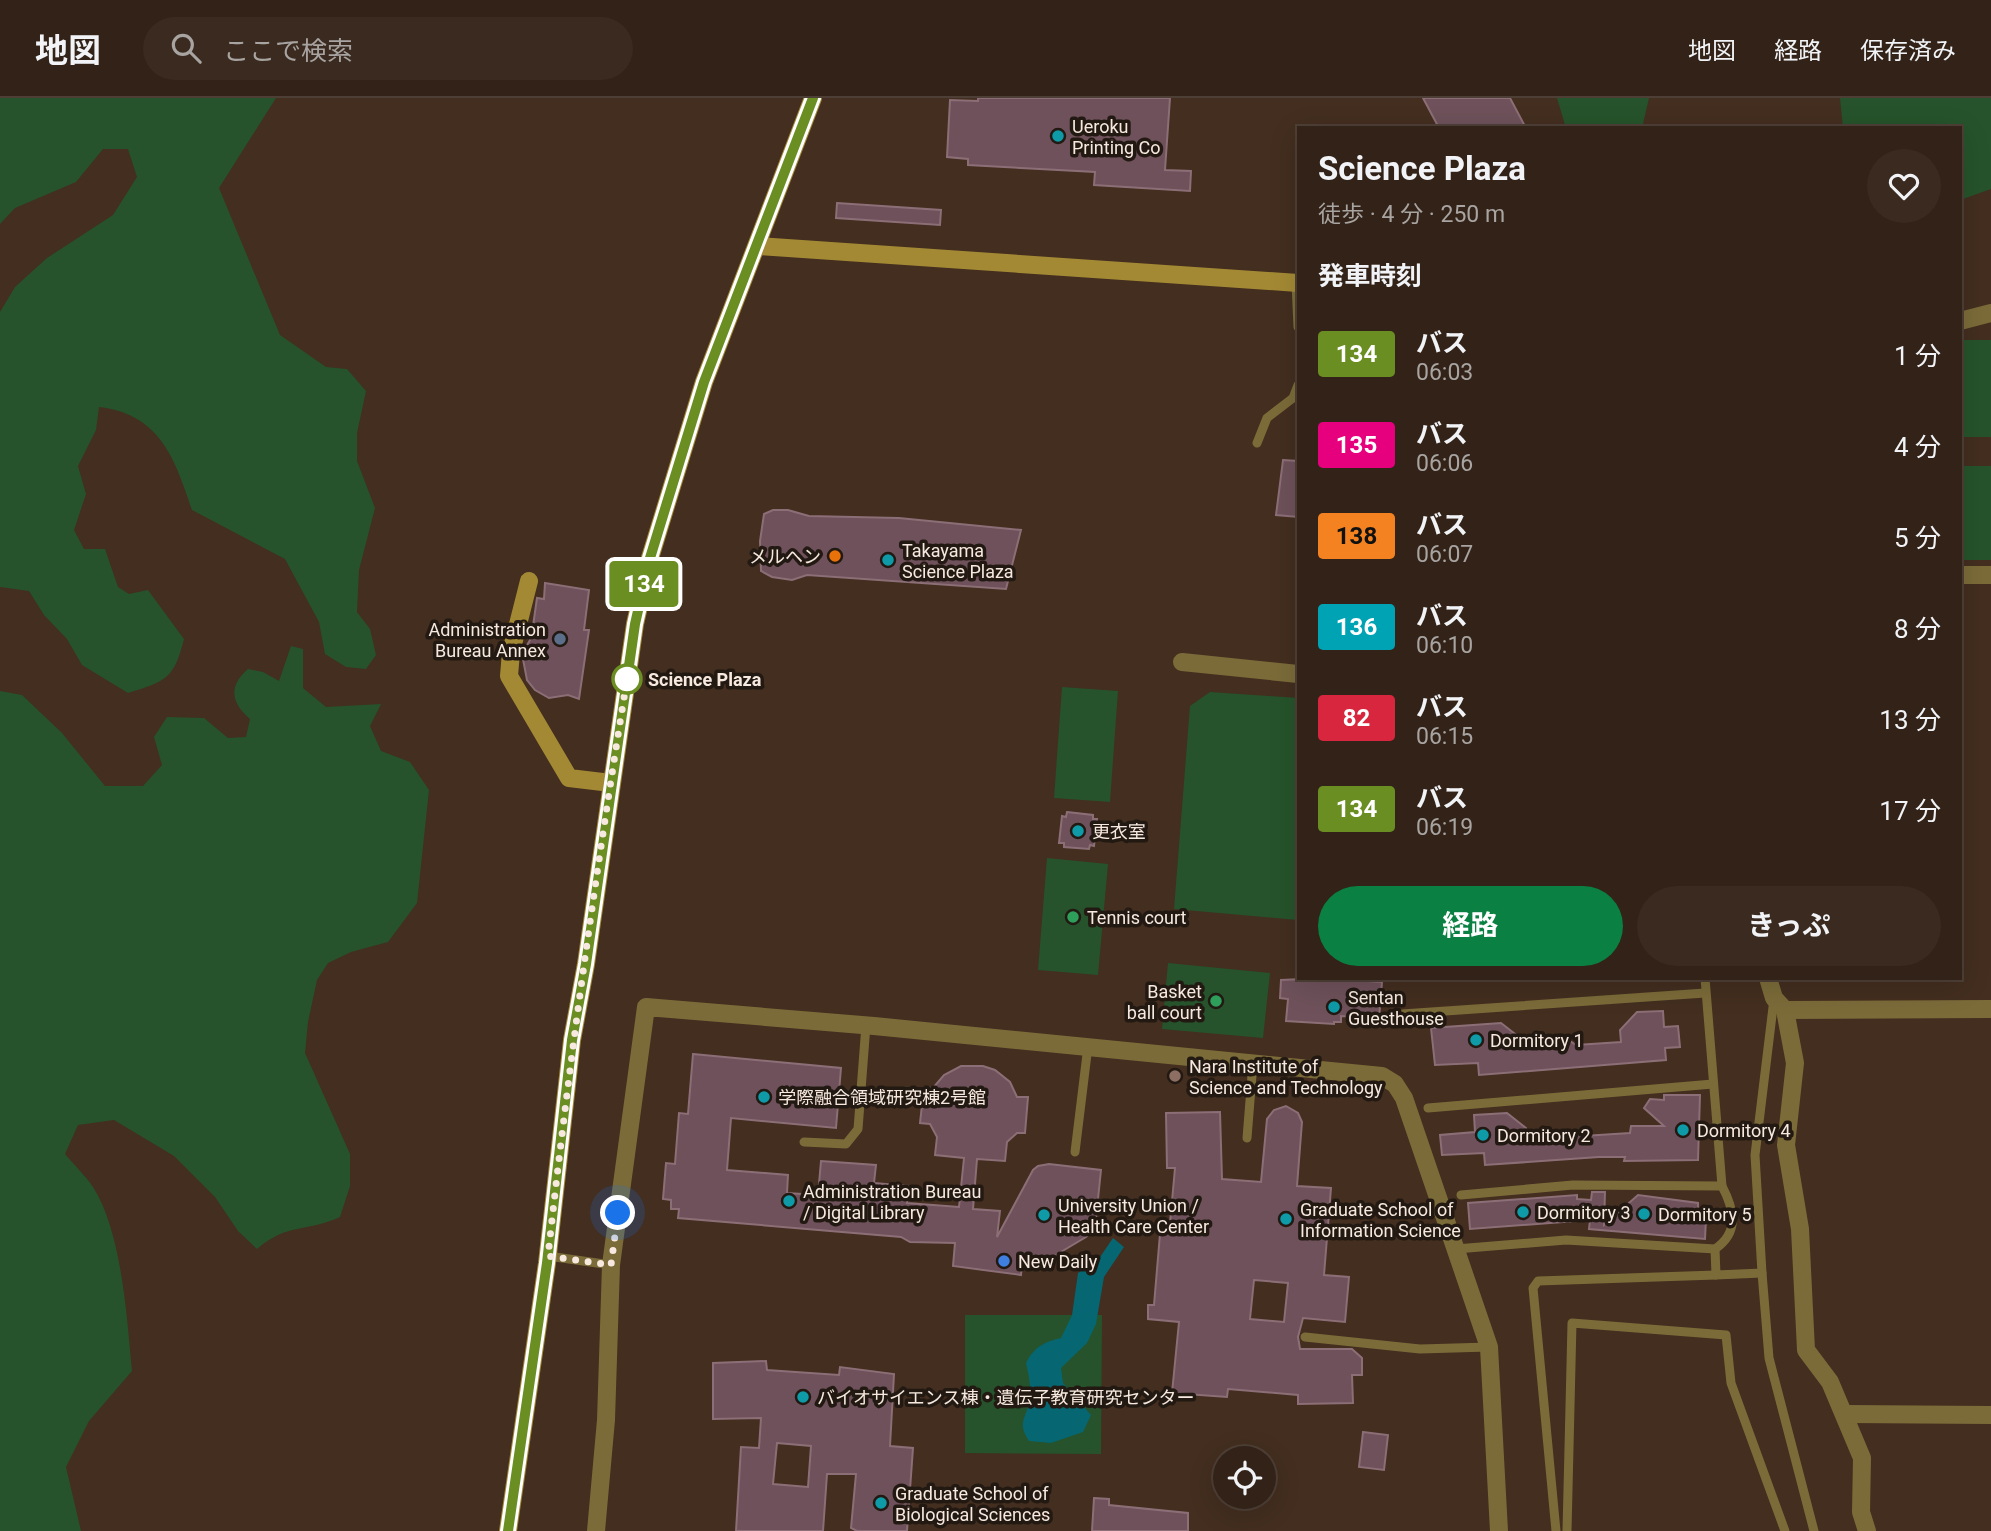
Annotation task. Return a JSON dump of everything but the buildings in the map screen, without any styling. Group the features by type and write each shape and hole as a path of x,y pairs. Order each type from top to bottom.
{"street":[{"path":"508,1531 548,1256 572,1040 586,964 635,624 650,558 704,382 813,98"},
{"path":"757,246 1297,283"},
{"path":"1962,320 1991,313"},
{"path":"1962,575 1991,575"},
{"path":"529,581 511,652 509,676 569,778 611,783"},
{"path":"1182,662 1297,674"},
{"path":"1769,980 1780,1004 1795,1063 1786,1145 1800,1229 1806,1350 1830,1382 1846,1414 1862,1458 1861,1512 1867,1531"},
{"path":"1780,1004 1991,1009"},
{"path":"596,1531 606,1419 611,1265 646,1007 1253,1061 1382,1076 1395,1084 1408,1110 1489,1347 1499,1531"},
{"path":"1846,1414 1991,1415"}],"lane":[{"path":"1257,443 1267,418 1293,398 1297,388"},
{"path":"1705,980 1722,1186 1731,1203 1733,1230 1715,1249 1716,1275"},
{"path":"1402,1014 1705,993"},
{"path":"1780,1004 1755,1155 1762,1273 1769,1359 1814,1531"},
{"path":"804,1142 846,1144 858,1129 866,1025"},
{"path":"1075,1152 1088,1046"},
{"path":"1247,1138 1253,1061"},
{"path":"1428,1108 1713,1084"},
{"path":"1461,1195 1573,1185 1722,1186"},
{"path":"1456,1249 1566,1240 1715,1249"},
{"path":"548,1256 611,1265"},
{"path":"1556,1531 1533,1288 1538,1281 1762,1273"},
{"path":"1567,1531 1572,1323 1726,1335 1731,1382 1785,1531"},
{"path":"1305,1337 1420,1349 1489,1347"}],"green space":[{"path":"0,98 276,98 219,188 280,335 326,367 347,369 366,391 357,433 357,461 375,508 359,570 357,612 370,629 376,655 366,669 346,667 325,654 319,622 285,559 192,510 179,473 162,442 151,429 120,411 99,407 96,430 78,466 86,494 74,530 84,549 105,549 118,587 129,594 148,590 184,639 172,670 160,681 128,693 82,665 67,639 44,615 29,591 0,587 0,312 15,287 47,258 113,215 137,177 128,149 103,149 76,182 15,208 0,224"},
{"path":"1557,98 1649,98 1642,126 1565,126"},
{"path":"1840,98 1991,98 1991,189 1962,199 1962,126 1843,126"},
{"path":"1962,340 1991,340 1991,437 1962,437"},
{"path":"1962,466 1991,466 1991,560 1962,560"},
{"path":"291,646 303,649 303,688 326,707 381,704 370,726 381,751 410,762 429,790 417,903 388,942 351,952 328,963 317,980 308,1022 305,1053 350,1154 350,1186 340,1217 288,1231 257,1249 238,1231 215,1197 174,1156 114,1120 78,1125 65,1154 93,1187 111,1227 122,1276 132,1371 89,1421 66,1467 81,1531 0,1531 0,691 22,695 62,733 105,786 143,786 162,765 154,737 167,717 204,718 228,738 246,737 250,719 236,701 234,694 237,682 248,669 263,672 279,681"},
{"path":"1062,687 1118,691 1110,802 1054,798"},
{"path":"1210,692 1297,698 1297,920 1174,909 1190,706"},
{"name":"Tennis court","path":"1047,858 1108,864 1098,975 1038,970"},
{"name":"Basket ball court","path":"1168,963 1270,973 1263,1038 1162,1029"},
{"path":"965,1315 1102,1315 1101,1454 965,1453"}],"water":[{"path":"1113,1238 1124,1247 1104,1277 1096,1324 1087,1343 1061,1368 1063,1383 1091,1415 1083,1432 1051,1443 1029,1441 1023,1426 1030,1394 1026,1363 1040,1346 1061,1338 1072,1315 1078,1273 1098,1260"}],"bus line":[{"name":"134","path":"508,1531 547,1263 572,1040 586,964 603,831 635,624 650,558 704,382 813,98"}],"place":[{"name":"Ueroku Printing Co","path":"1058,136"},
{"name":"メルヘン","path":"835,556"},
{"name":"Takayama Science Plaza","path":"888,560"},
{"name":"Administration Bureau Annex","path":"560,639"},
{"name":"Science Plaza","path":"627,679"},
{"name":"更衣室","path":"1078,831"},
{"name":"Tennis court","path":"1073,917"},
{"name":"Basket ball court","path":"1216,1001"},
{"name":"Sentan Guesthouse","path":"1334,1007"},
{"name":"Dormitory 1","path":"1476,1040"},
{"name":"Nara Institute of Science and Technology","path":"1175,1076"},
{"name":"学際融合領域研究棟2号館","path":"764,1097"},
{"name":"Dormitory 4","path":"1683,1130"},
{"name":"Dormitory 2","path":"1483,1135"},
{"name":"Administration Bureau / Digital Library","path":"789,1201"},
{"name":"Dormitory 3","path":"1523,1212"},
{"name":"Dormitory 5","path":"1644,1214"},
{"name":"University Union / Health Care Center","path":"1044,1215"},
{"name":"Graduate School of Information Science","path":"1286,1219"},
{"name":"New Daily","path":"1004,1261"},
{"name":"バイオサイエンス棟・遺伝子教育研究センター","path":"803,1397"},
{"name":"Graduate School of Biological Sciences","path":"881,1503"}],"route":[{"path":"618,1213 611,1265 548,1256 572,1040 586,964 603,831 627,679"}]}
